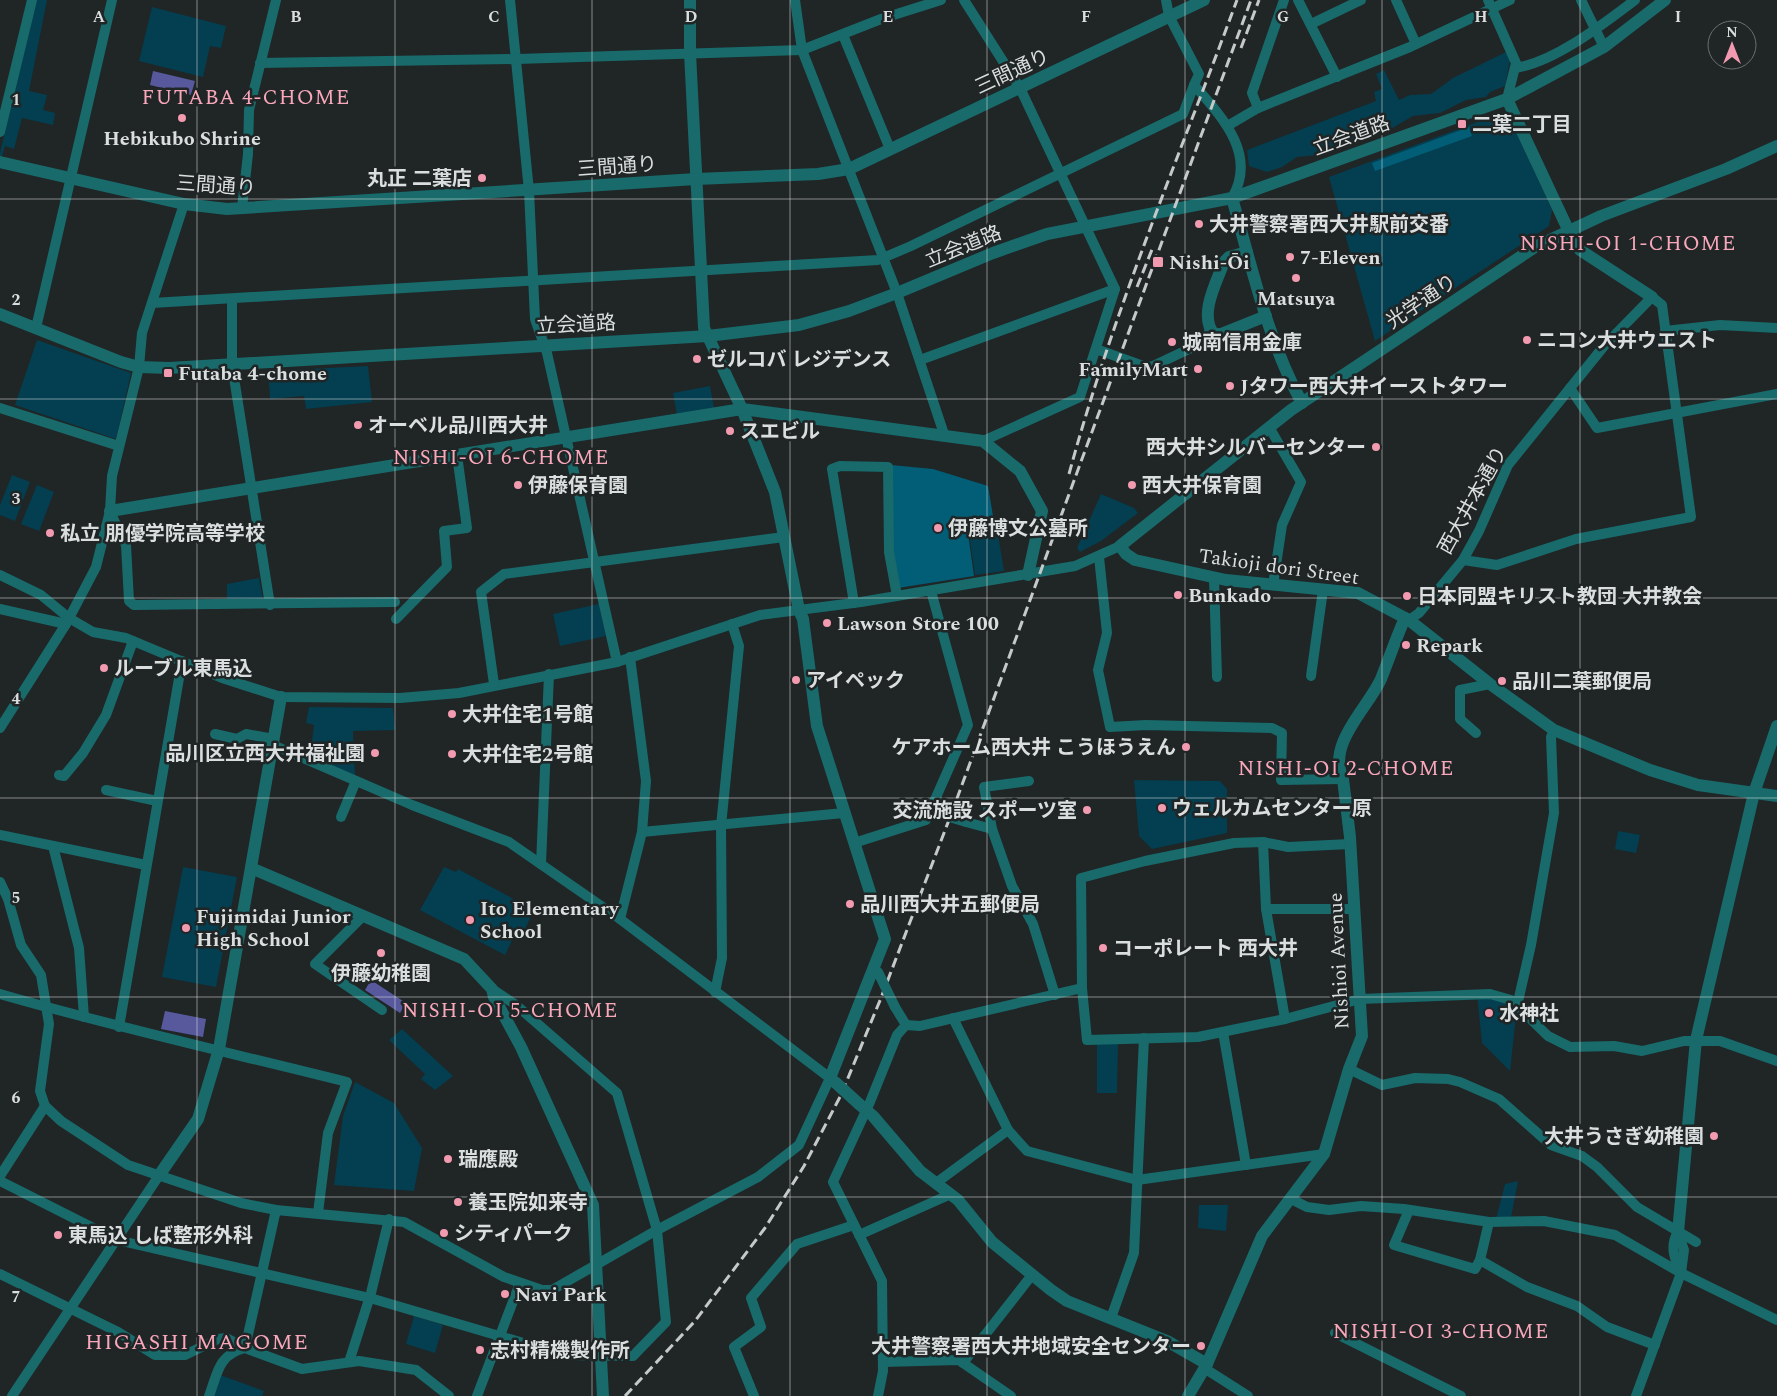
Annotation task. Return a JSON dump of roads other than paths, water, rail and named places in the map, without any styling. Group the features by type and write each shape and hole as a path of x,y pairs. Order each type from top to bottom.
{"street":[{"path":"0,132 32,0"},
{"path":"36,328 112,0"},
{"path":"242,208 248,154 249,110 276,0"},
{"path":"510,0 529,191 535,319 545,345 567,437 617,662"},
{"path":"0,882 8,899 21,945 41,975 49,1024 40,1091 46,1106 61,1121 128,1165 160,1174 241,1203 276,1210 389,1219 404,1222 504,1277 542,1290 552,1290 657,1230 758,1177 799,1145 833,1080 876,968 885,939 817,726 803,619 799,610 775,492 742,409 704,328 690,53 690,0"},
{"path":"795,0 802,50 898,293 944,434"},
{"path":"260,63 517,59 802,50 881,19 941,0"},
{"path":"964,0 1020,88 1062,172 1115,289 1080,398 983,441"},
{"path":"152,303 884,259 1183,114 1199,74 1169,16 1166,0"},
{"name":"三間通り","path":"0,162 184,204 242,208 696,179 818,174 849,168 890,150 1204,0"},
{"path":"1258,108 1252,93 1284,0"},
{"path":"1298,0 1337,77"},
{"path":"1311,24 1361,0"},
{"path":"1396,0 1416,44"},
{"path":"1229,125 1258,108 1416,44 1490,4 1510,0"},
{"path":"1581,0 1604,47"},
{"path":"1514,68 1531,66 1595,30 1635,0"},
{"name":"立会道路","path":"0,314 105,357 139,367 232,364 708,336 755,332 799,325 849,311 898,293 993,253 1047,234 1198,204 1203,206 1232,198 1507,99 1604,47 1665,0"},
{"path":"1463,560 1496,565 1576,539 1691,517 1662,305 1580,250 1569,231 1507,99 1516,63 1490,4"},
{"path":"843,35 890,150"},
{"path":"1194,85 1229,125 1241,160 1239,186 1232,198 1266,316 1284,365 1302,403"},
{"name":"光学通り","path":"1120,546 1269,427 1302,403 1535,247 1601,216 1726,168 1777,146"},
{"path":"0,728 67,621 96,567 110,511 112,476 139,367 141,338 184,204"},
{"path":"1096,349 1146,367 1206,341 1210,328 1210,303 1224,262 1229,257 1247,252"},
{"path":"920,360 1115,289"},
{"name":"西大井本通り","path":"1407,619 1419,613 1463,560 1479,532 1508,465 1604,346 1652,297"},
{"path":"232,299 232,364 270,604"},
{"path":"1210,328 1214,334 1221,334 1266,316"},
{"path":"1665,331 1720,325 1777,328"},
{"path":"1570,388 1597,428 1777,394"},
{"path":"0,408 119,446"},
{"path":"110,511 742,409 944,434 983,441 1020,471 1042,511 1028,575"},
{"path":"1269,427 1301,482 1282,525 1273,585"},
{"path":"396,619 447,567 444,531 468,528 457,455"},
{"path":"854,603 832,469 840,466 888,467 889,552 897,596"},
{"path":"110,511 126,545 129,601 134,605 395,602"},
{"path":"494,684 481,592 504,574 784,537"},
{"path":"0,608 67,621 93,632 134,641 222,678 281,697 400,698 459,693 494,684 617,662 760,615 854,603 1075,566 1099,557 1120,546"},
{"name":"Takioji dori Street","path":"1120,546 1126,554 1135,560 1214,578 1358,593 1407,619 1490,684 1554,730 1662,774 1703,786 1777,796"},
{"path":"1099,557 1107,633 1098,670 1110,727 1146,725 1272,728 1282,733 1281,780 1343,779"},
{"path":"0,575 55,604 67,621"},
{"path":"1214,578 1217,678"},
{"path":"1311,676 1323,590"},
{"path":"854,843 926,820 937,813 968,725 931,591"},
{"name":"Nishioi Avenue","path":"1188,1396 1205,1366 1262,1236 1324,1154 1362,1036 1350,844 1343,779 1340,773 1342,745 1359,711 1380,680 1389,654 1407,619"},
{"path":"715,992 722,958 721,826 739,646 732,624"},
{"path":"59,775 64,776 83,753 106,714 134,641"},
{"path":"620,919 642,832 646,781 630,657"},
{"path":"119,1027 182,661"},
{"path":"542,864 549,674"},
{"path":"1476,733 1460,718 1460,690 1490,684"},
{"path":"12,1396 198,1119 219,1049 281,697"},
{"path":"1636,1396 1681,1273 1674,1258 1673,1240 1678,1232 1696,1040 1754,793 1777,726"},
{"path":"1517,1006 1531,945 1554,813 1551,737 1554,730"},
{"path":"215,734 237,738 246,734 274,742 356,781 509,842 620,919 833,1080 863,1108 920,1171 958,1200 992,1242 1032,1275 1067,1301 1167,1340 1248,1396"},
{"path":"341,817 356,781"},
{"path":"1029,781 984,786 992,829 1012,886 1033,924 1055,995"},
{"path":"106,790 157,801"},
{"path":"642,832 844,813"},
{"path":"937,813 992,829"},
{"path":"0,834 146,865"},
{"path":"1263,842 1266,909 1285,1019"},
{"path":"1350,844 1288,847 1263,842 1226,844 1145,861 1082,878 1082,988 1087,1040 1198,1037 1285,1019 1360,999 1490,994 1510,1000 1548,1036 1570,1047 1614,1046 1642,1051 1696,1040 1720,1041 1777,1061"},
{"path":"53,846 79,948 84,1017"},
{"path":"0,1181 117,1240 370,1298 564,1355 633,1356 666,1322 657,1230 616,1094 516,1005 492,989 464,959 251,868"},
{"path":"1266,909 1354,910"},
{"path":"364,916 315,964 382,1010"},
{"path":"876,968 906,1025"},
{"path":"906,1025 920,1026 1082,988"},
{"path":"492,989 494,997 521,1047 593,1205 604,1396"},
{"path":"0,994 119,1027 219,1049 347,1082 328,1132 318,1213"},
{"path":"953,1018 1008,1130 1027,1151 1137,1180 1324,1154"},
{"path":"878,1396 883,1362 882,1281 833,1182 863,1108 897,1035 906,1025"},
{"path":"1223,1032 1246,1165"},
{"path":"1112,1318 1134,1253 1144,1038"},
{"path":"1350,1069 1382,1085 1415,1078 1448,1079 1460,1082 1499,1099 1551,1145 1582,1156 1597,1167 1637,1207 1696,1242"},
{"path":"0,1176 46,1106"},
{"path":"936,1183 1008,1130"},
{"path":"859,1235 951,1194"},
{"path":"1291,1199 1307,1207 1329,1210 1361,1206 1409,1210 1489,1222 1544,1221 1615,1235 1681,1273 1777,1320"},
{"path":"245,1348 276,1210"},
{"path":"1409,1210 1394,1245 1475,1269 1480,1260 1489,1222"},
{"path":"349,1362 370,1298 389,1219"},
{"path":"754,1396 734,1347 761,1327 750,1298 797,1244 854,1225"},
{"path":"1480,1260 1527,1287 1577,1306 1607,1327 1655,1346"},
{"path":"0,1274 118,1332 155,1355 185,1355 218,1339 226,1338 245,1348 302,1368 349,1362 416,1370 449,1396"},
{"path":"963,1363 1032,1275"},
{"path":"477,1396 498,1336 520,1283"},
{"path":"1336,1334 1461,1396"},
{"path":"209,1396 220,1363 232,1352 245,1348"},
{"path":"883,1362 958,1360 1011,1396"}],"railway":[{"path":"1069,474 1086,414 1126,294 1237,0"},
{"path":"625,1396 695,1321 765,1228 804,1166 841,1095 881,998 952,812 1251,0"},
{"path":"1241,48 1259,0"},
{"path":"1137,287 1153,247"}],"place":[{"name":"Hebikubo Shrine","path":"182,118"},
{"name":"二葉二丁目","path":"1462,124"},
{"name":"丸正 二葉店","path":"482,178"},
{"name":"大井警察署西大井駅前交番","path":"1199,224"},
{"name":"7-Eleven","path":"1290,257"},
{"name":"Nishi-Ōi","path":"1158,262"},
{"name":"Matsuya","path":"1296,278"},
{"name":"ニコン大井ウエスト","path":"1527,340"},
{"name":"城南信用金庫","path":"1172,342"},
{"name":"ゼルコバ レジデンス","path":"697,359"},
{"name":"FamilyMart","path":"1198,369"},
{"name":"Futaba 4-chome","path":"168,373"},
{"name":"Jタワー西大井イーストタワー","path":"1230,386"},
{"name":"オーベル品川西大井","path":"358,425"},
{"name":"スエビル","path":"730,431"},
{"name":"西大井シルバーセンター","path":"1376,447"},
{"name":"伊藤保育園","path":"518,485"},
{"name":"西大井保育園","path":"1132,485"},
{"name":"伊藤博文公墓所","path":"938,528"},
{"name":"私立 朋優学院高等学校","path":"50,533"},
{"name":"Bunkado","path":"1178,595"},
{"name":"日本同盟キリスト教団 大井教会","path":"1407,596"},
{"name":"Lawson Store 100","path":"827,623"},
{"name":"Repark","path":"1406,645"},
{"name":"ルーブル東馬込","path":"104,668"},
{"name":"アイペック","path":"796,680"},
{"name":"品川二葉郵便局","path":"1502,681"},
{"name":"大井住宅1号館","path":"452,714"},
{"name":"ケアホーム西大井 こうほうえん","path":"1186,747"},
{"name":"品川区立西大井福祉園","path":"375,753"},
{"name":"大井住宅2号館","path":"452,754"},
{"name":"ウェルカムセンター原","path":"1162,808"},
{"name":"交流施設 スポーツ室","path":"1087,810"},
{"name":"品川西大井五郵便局","path":"850,904"},
{"name":"Ito Elementary School","path":"470,920"},
{"name":"Fujimidai Junior High School","path":"186,928"},
{"name":"コーポレート 西大井","path":"1103,948"},
{"name":"伊藤幼稚園","path":"381,953"},
{"name":"水神社","path":"1489,1013"},
{"name":"大井うさぎ幼稚園","path":"1714,1136"},
{"name":"瑞應殿","path":"448,1159"},
{"name":"養玉院如来寺","path":"458,1202"},
{"name":"シティパーク","path":"444,1233"},
{"name":"東馬込 しば整形外科","path":"58,1235"},
{"name":"Navi Park","path":"505,1294"},
{"name":"大井警察署西大井地域安全センター","path":"1201,1346"},
{"name":"志村精機製作所","path":"480,1350"}],"district":[{"name":"FUTABA 4-CHOME","path":"246,97"},
{"name":"NISHI-OI 1-CHOME","path":"1628,243"},
{"name":"NISHI-OI 6-CHOME","path":"501,457"},
{"name":"NISHI-OI 2-CHOME","path":"1346,768"},
{"name":"NISHI-OI 5-CHOME","path":"510,1010"},
{"name":"NISHI-OI 3-CHOME","path":"1441,1331"},
{"name":"HIGASHI MAGOME","path":"197,1341"}]}
